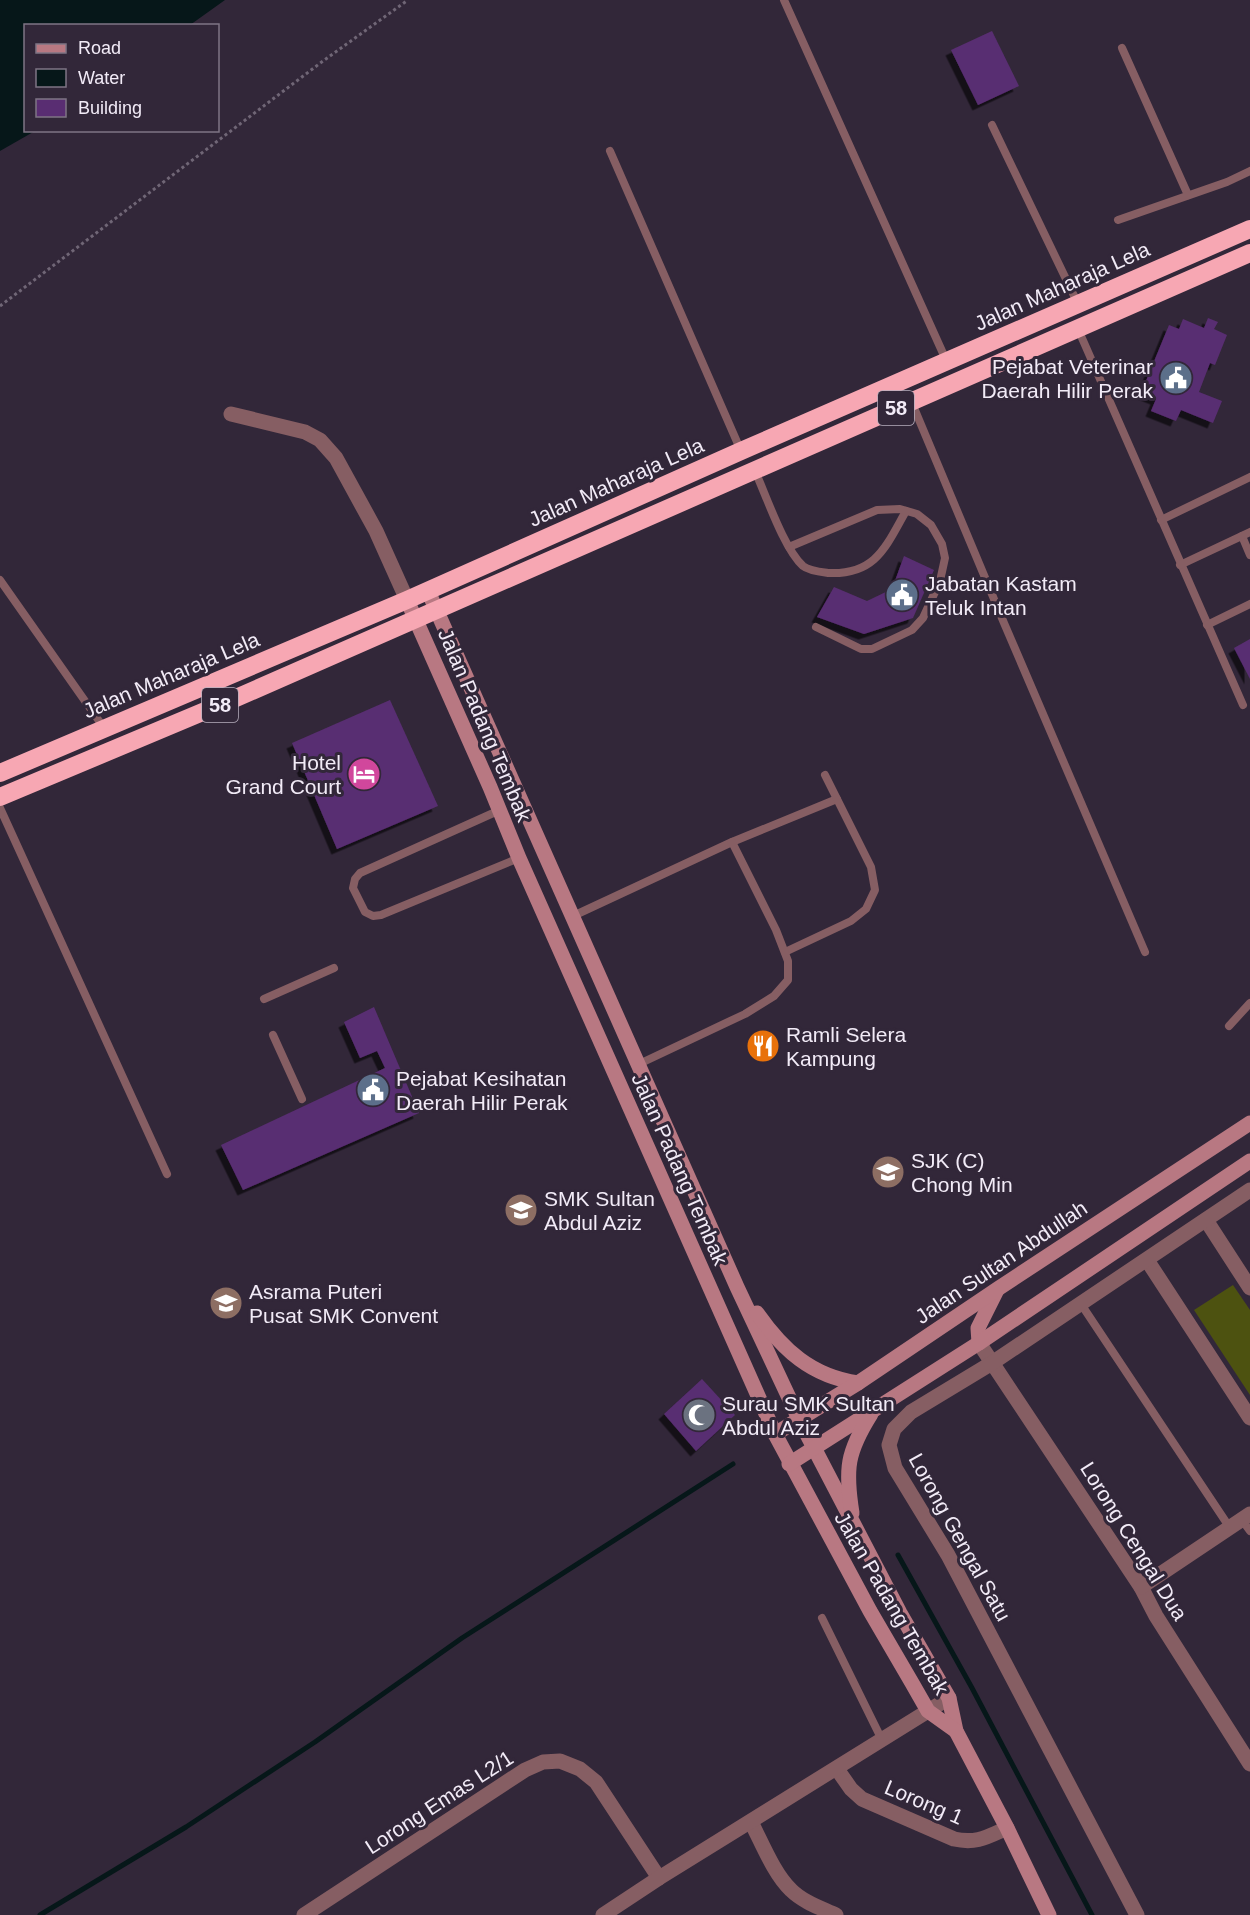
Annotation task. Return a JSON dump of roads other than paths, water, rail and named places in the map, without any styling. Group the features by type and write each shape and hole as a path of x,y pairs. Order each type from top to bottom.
{"highway":[{"name":"Jalan Maharaja Lela","path":"0,773 428,591 741,451 1250,229"},
{"name":"58","path":"0,797 236,698 1250,253"}],"main road":[{"name":"Jalan Padang Tembak","path":"428,591 438,609 737,1287 799,1419 900,1613 949,1698 956,1731 1007,1827 1049,1915"},
{"name":"Jalan Padang Tembak","path":"407,600 774,1434 870,1611 928,1711 956,1731"},
{"name":"Jalan Sultan Abdullah","path":"774,1434 858,1383 999,1287 1250,1123"},
{"path":"789,1464 979,1343 1250,1161"},
{"path":"737,1287 773,1336 789,1351 822,1373 840,1380 858,1383"},
{"path":"979,1343 978,1328 999,1287"},
{"path":"854,1525 848,1482 849,1458 857,1437 873,1411"}],"street":[{"path":"231,414 305,432 320,440 336,458 370,520 407,600"},
{"name":"Lorong Gengal Satu","path":"1137,1915 948,1556 895,1468 890,1445 894,1429 911,1412 992,1363 1250,1190"},
{"path":"1206,1220 1250,1288"},
{"path":"1147,1260 1250,1418"},
{"name":"Lorong Cengal Dua","path":"979,1343 1141,1587 1156,1616 1250,1764"},
{"path":"1141,1587 1243,1523"},
{"path":"603,1915 949,1698"},
{"name":"Lorong Emas L2/1","path":"304,1915 525,1770 543,1762 560,1761 580,1769 596,1782 659,1878"},
{"name":"Lorong 1","path":"837,1768 851,1789 862,1799 954,1839 967,1842 980,1840 1007,1827"},
{"path":"751,1822 780,1877 791,1891 836,1915"}],"lane":[{"path":"784,0 947,361"},
{"path":"1122,48 1188,195"},
{"path":"992,125 1078,304"},
{"path":"610,151 741,451"},
{"path":"1118,220 1250,171"},
{"path":"1077,328 1243,705"},
{"path":"912,401 1145,952"},
{"path":"755,469 789,547 804,567 821,572 836,573 855,570 873,562 884,550 906,511"},
{"path":"1161,520 1250,477"},
{"path":"789,547 878,510 900,509 917,514 931,525 942,544 945,558 940,581 923,618 912,630 872,649 861,649 816,627"},
{"path":"1180,565 1246,534 1250,555"},
{"path":"0,580 104,728"},
{"path":"1207,625 1250,604"},
{"path":"785,952 850,921 866,909 875,890 871,867 825,775"},
{"path":"573,916 732,842 837,799"},
{"path":"0,808 167,1174"},
{"path":"500,810 360,873 355,879 353,888 365,912 381,915 519,858"},
{"path":"639,1064 745,1014 774,996 788,980 788,961 785,952 732,842"},
{"path":"264,999 334,968"},
{"path":"1229,1026 1250,1003"},
{"path":"273,1035 302,1099"},
{"path":"1080,1304 1243,1523"},
{"path":"822,1618 882,1740"}],"water":[{"path":"0,0 225,0 191,24 24,24 24,132 33,132 0,151"}],"waterway":[{"path":"40,1915 186,1827 315,1742 462,1638 733,1464"},
{"path":"898,1555 972,1688 1092,1915"}],"place":[{"name":"Pejabat Veterinar Daerah Hilir Perak","path":"1176,378"},
{"name":"Jabatan Kastam Teluk Intan","path":"902,595"},
{"name":"Hotel Grand Court","path":"364,774"},
{"name":"Ramli Selera Kampung","path":"763,1046"},
{"name":"Pejabat Kesihatan Daerah Hilir Perak","path":"373,1090"},
{"name":"SJK (C) Chong Min","path":"888,1172"},
{"name":"SMK Sultan Abdul Aziz","path":"521,1210"},
{"name":"Asrama Puteri Pusat SMK Convent","path":"226,1303"},
{"name":"Surau SMK Sultan Abdul Aziz","path":"699,1415"}]}
